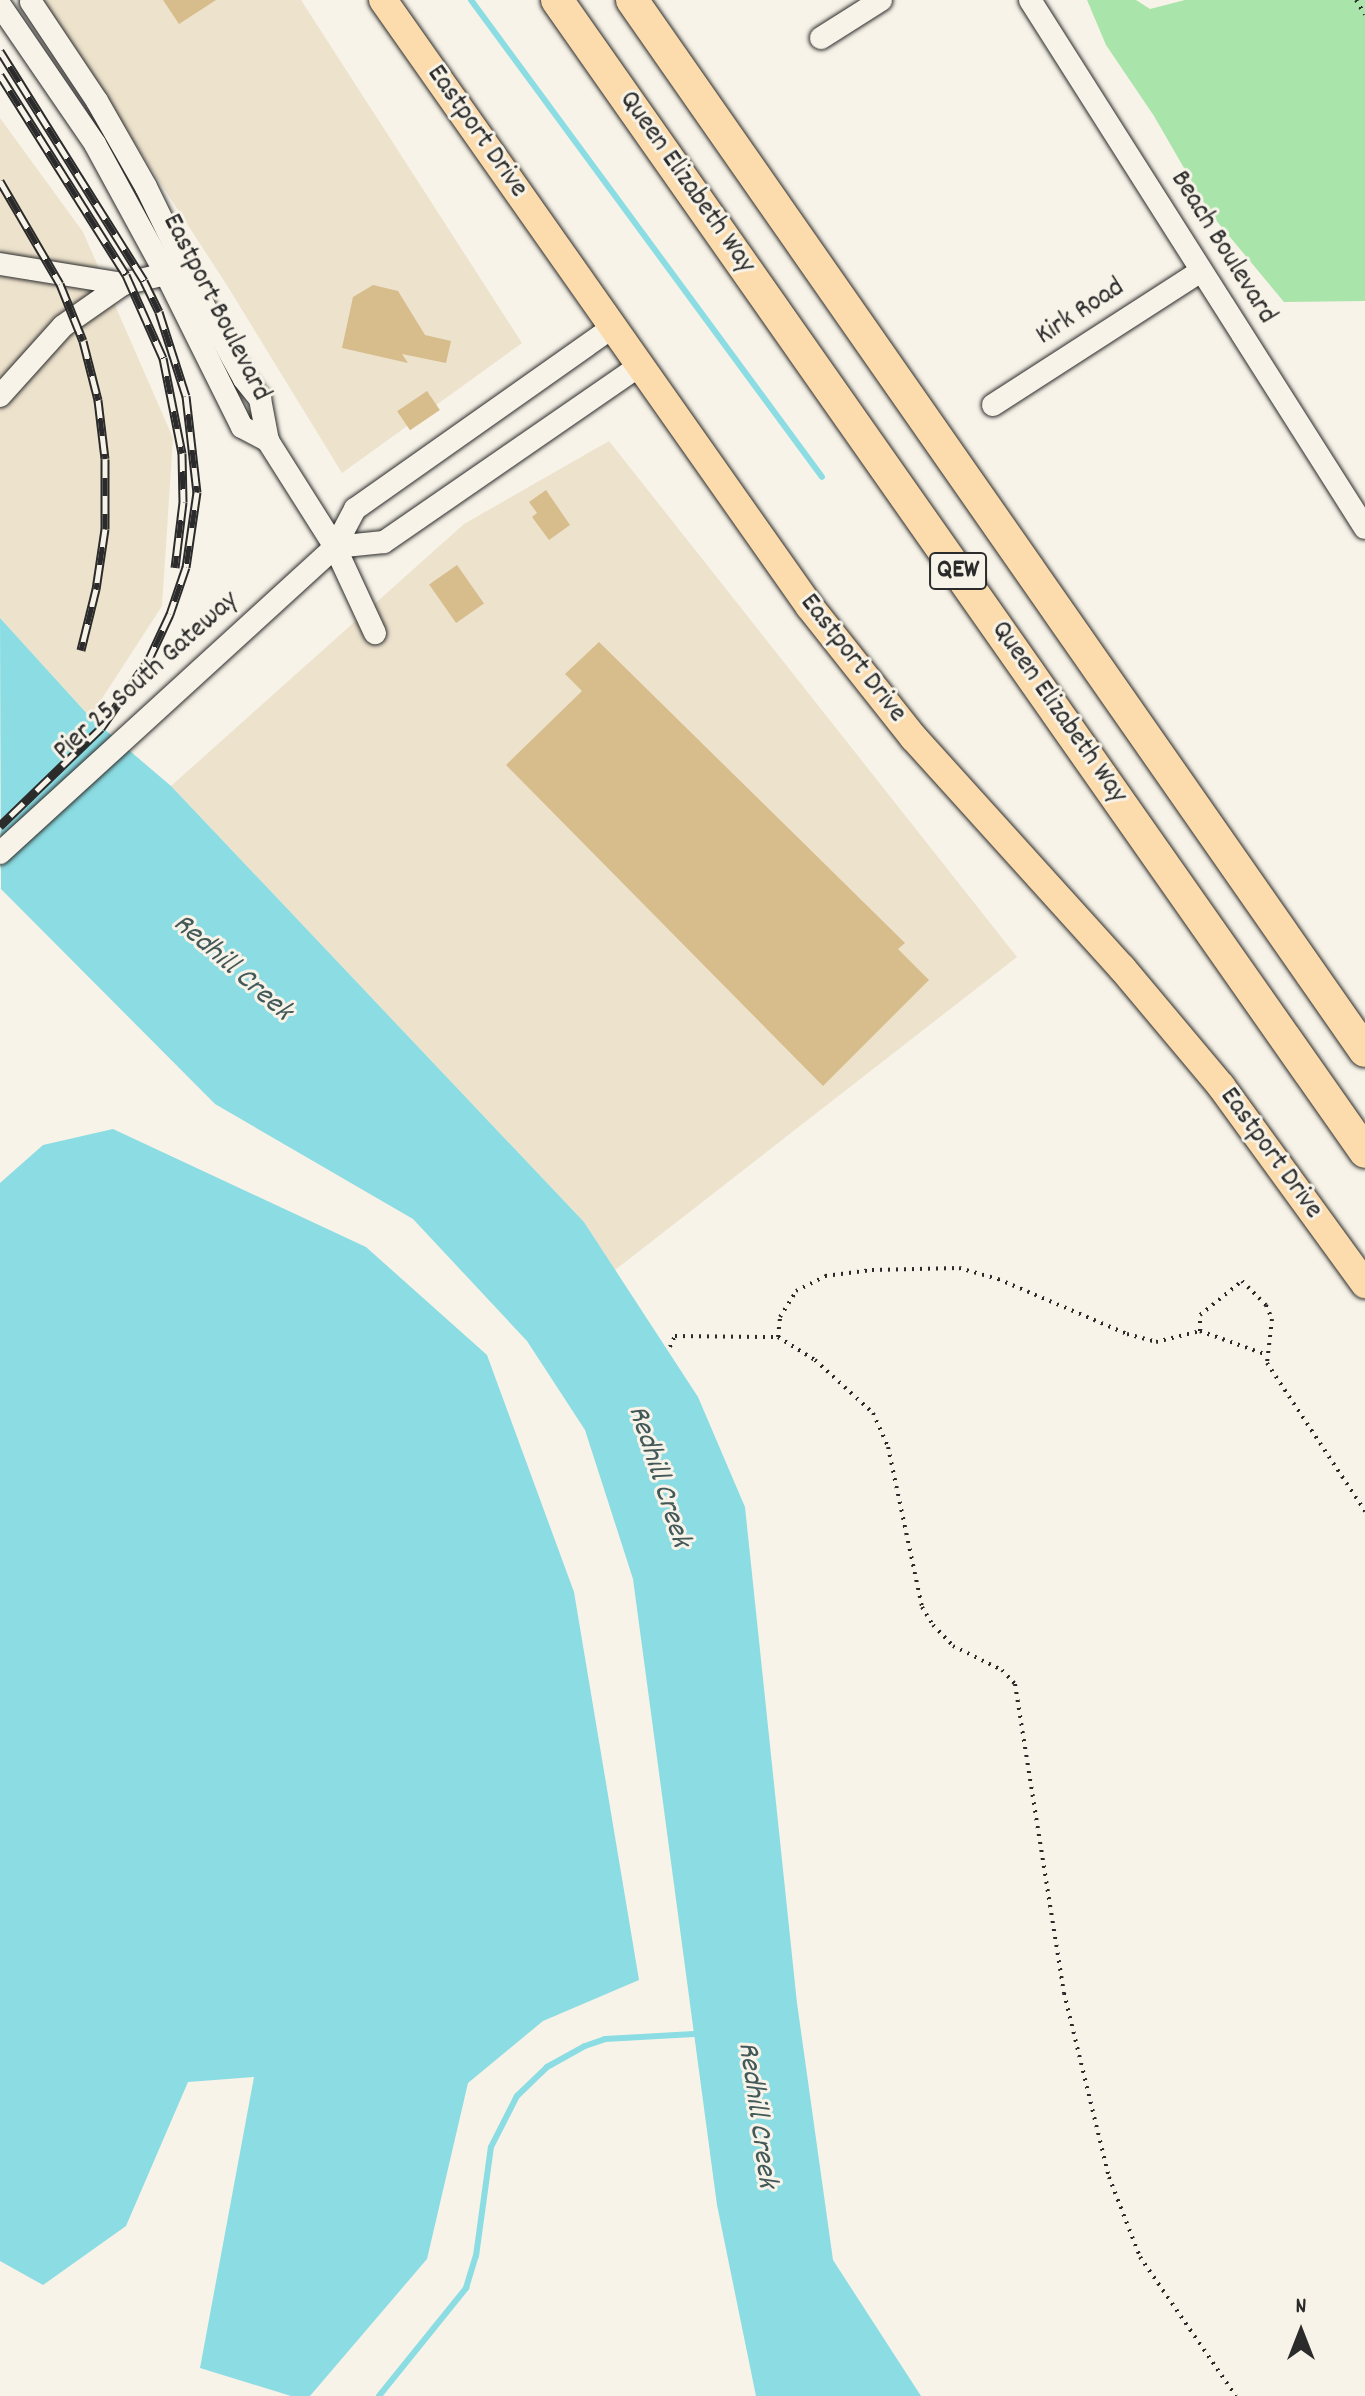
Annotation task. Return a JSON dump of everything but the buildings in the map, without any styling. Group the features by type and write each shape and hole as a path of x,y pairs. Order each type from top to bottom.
{"highway":[{"name":"Queen Elizabeth Way","path":"557,0 1365,1152"},
{"name":"Queen Elizabeth Way","path":"632,0 1365,1051"}],"main road":[{"name":"Eastport Drive","path":"383,0 810,607 914,738 1202,1063 1365,1284"}],"street":[{"path":"821,38 881,0"},
{"name":"Beach Boulevard","path":"1030,0 1365,528"},
{"path":"31,2 97,101 146,187 204,306 244,379 260,399 268,441"},
{"name":"Eastport Boulevard","path":"0,5 95,144 166,274 242,427 268,441 335,547 375,633"},
{"path":"0,264 123,284"},
{"name":"Kirk Road","path":"993,405 1201,271"},
{"path":"0,396 63,326 123,284 166,274"},
{"name":"Pier 25 South Gateway","path":"0,853 335,547 355,509 613,327"},
{"path":"335,547 384,542 639,366"}],"path":[{"path":"1356,0 1365,15"},
{"path":"778,1337 780,1317 796,1291 825,1276 872,1270 959,1268 998,1279 1127,1334 1156,1342 1200,1331 1267,1355"},
{"path":"1200,1331 1200,1315 1242,1281 1266,1305 1272,1319 1267,1363 1365,1511"},
{"path":"670,1347 675,1336 778,1337 815,1360 873,1413 888,1447 922,1607 933,1625 953,1646 1002,1670 1015,1684 1064,1993 1109,2177 1140,2257 1236,2396"}],"shaded area":[{"path":"42,0 301,0 522,343 342,473 228,287"},
{"path":"0,118 83,232 173,438 162,606 90,717 0,618"},
{"path":"609,441 1017,957 615,1270 584,1222 171,786 464,524"}],"green space":[{"path":"1087,0 1136,0 1150,9 1185,0 1365,0 1365,301 1284,302 1210,213 1154,116 1106,45"}],"water":[{"name":"Redhill Creek","path":"0,618 90,717 171,786 584,1222 698,1397 745,1507 797,2003 833,2260 921,2396 756,2396 717,2205 633,1579 585,1430 527,1341 413,1219 215,1104 1,889"},
{"path":"113,1129 366,1247 487,1355 574,1592 639,1980 543,2021 468,2083 427,2259 310,2396 291,2396 200,2368 254,2077 188,2082 126,2226 43,2285 0,2261 0,1183 43,1145"}],"waterway":[{"path":"471,0 822,477"},
{"path":"379,2396 466,2288 476,2256 491,2147 517,2096 547,2067 585,2046 605,2039 694,2034"}],"railway":[{"path":"0,51 144,281 159,312 186,396 197,492 186,567 170,614 149,659 101,728 0,826"},
{"path":"0,75 126,275 163,358 182,453 183,502 175,568"},
{"path":"0,181 60,284 83,341 98,400 105,459 105,529 96,589 81,650"}]}
